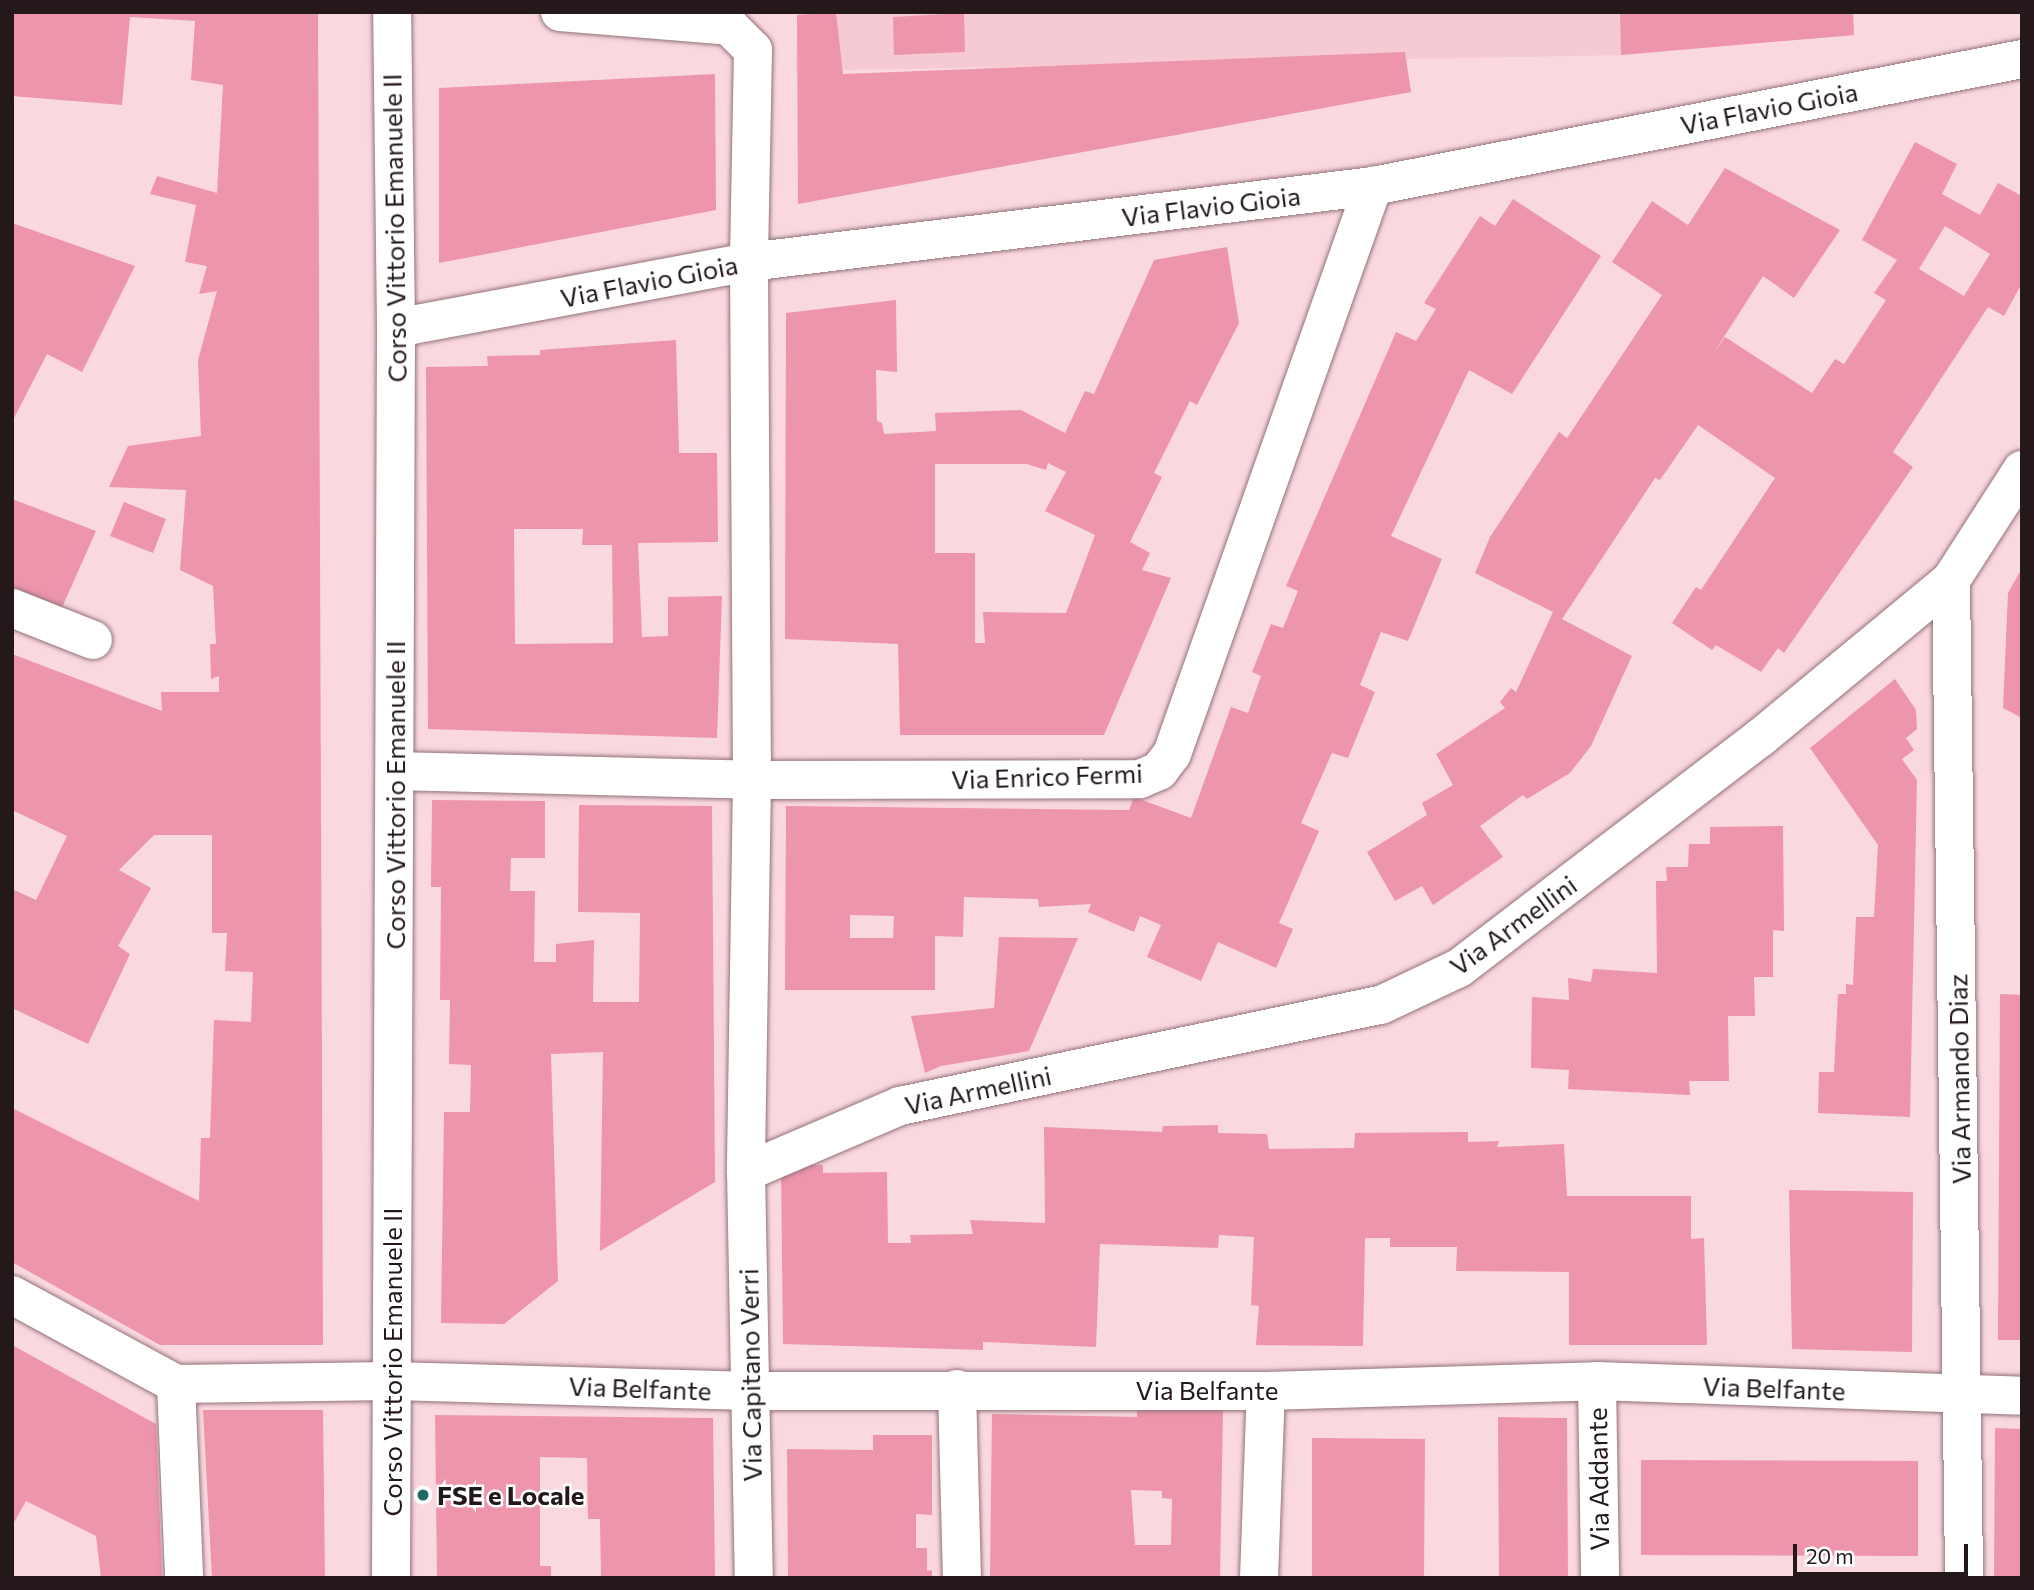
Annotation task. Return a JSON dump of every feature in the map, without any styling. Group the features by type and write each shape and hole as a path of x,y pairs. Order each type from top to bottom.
{"street":[{"name":"Corso Vittorio Emanuele II","path":"391,1578 396,328 392,12"},
{"name":"Via Capitano Verri","path":"560,12 729,26 753,50 749,262 752,780 746,1172 754,1578"},
{"name":"Via Flavio Gioia","path":"396,328 749,262 1373,186 2022,59"},
{"name":"Via Enrico Fermi","path":"395,771 752,780 1140,779 1159,771 1172,754 1373,186"},
{"name":"Via Armellini","path":"746,1172 900,1106 1381,1005 1459,968 1760,738 1951,580 2022,470"},
{"name":"Via Armando Diaz","path":"1951,580 1964,1396 1964,1578"},
{"path":"12,608 93,640"},
{"path":"12,1295 176,1384 184,1578"},
{"name":"Via Belfante","path":"176,1384 393,1381 751,1391 1266,1391 1597,1381 1964,1396 2022,1395"},
{"name":"Via Addante","path":"1597,1381 1600,1578"},
{"path":"957,1389 962,1578"},
{"path":"1259,1578 1266,1391"}],"shaded area":[{"path":"799,12 1853,12 1854,35 1621,55 795,71"}],"building":[{"path":"12,12 318,12 323,1345 160,1345 12,1262 12,1108 199,1201 201,1138 210,1138 214,1020 251,1022 253,972 225,971 227,933 212,933 212,835 154,835 119,870 151,888 118,946 130,954 88,1044 12,1008 12,889 36,900 67,836 12,810 12,654 162,711 161,692 219,692 219,676 211,679 210,644 216,644 213,586 180,570 186,490 109,487 128,446 201,436 198,360 217,291 199,294 207,266 185,262 196,205 150,194 157,176 217,193 223,85 191,80 195,21 130,17 122,105 12,96"},
{"path":"836,12 843,74 1405,52 1411,92 798,204 797,15"},
{"path":"1620,12 1853,12 1854,35 1621,55"},
{"path":"964,13 965,52 894,55 893,17"},
{"path":"715,74 716,210 439,263 439,88"},
{"path":"1915,142 1957,164 1942,194 1980,215 1998,183 2022,196 2022,283 2004,316 1988,307 1893,452 1913,467 1784,653 1778,648 1761,672 1716,645 1712,650 1672,623 1696,587 1701,590 1775,478 1698,425 1660,480 1655,478 1562,619 1632,656 1591,746 1570,773 1527,799 1523,795 1480,826 1503,857 1433,905 1422,886 1395,901 1367,852 1427,815 1422,803 1453,785 1436,754 1505,708 1500,702 1511,688 1516,692 1553,612 1475,573 1490,537 1559,432 1567,438 1662,295 1612,262 1652,201 1688,225 1725,168 1840,230 1794,298 1763,276 1713,354 1725,337 1812,393 1835,359 1844,364 1886,300 1874,293 1897,260 1862,240","holes":["1945,226 1990,254 1964,296 1919,269"]},
{"path":"1513,199 1601,256 1512,394 1469,370 1391,536 1442,559 1408,641 1381,632 1360,685 1375,692 1348,758 1332,753 1301,823 1319,831 1279,923 1293,929 1276,968 1218,942 1201,981 1147,957 1161,925 1140,916 1134,932 1088,912 1091,904 1039,907 1038,899 964,897 963,937 935,936 935,990 785,990 786,806 1129,810 1134,797 1191,818 1231,707 1248,713 1261,676 1252,672 1271,624 1283,628 1298,591 1286,586 1396,332 1416,341 1436,309 1424,303 1480,216 1495,226","holes":["850,915 894,916 893,938 850,938"]},
{"path":"12,223 135,266 82,372 47,354 12,422"},
{"path":"1227,247 1239,323 1197,405 1190,401 1154,473 1162,477 1130,542 1150,553 1142,570 1171,578 1104,735 900,735 898,644 785,639 786,313 896,300 897,372 876,370 877,421 882,423 884,434 936,431 935,413 1021,410 1065,433 1085,391 1094,394 1154,260","holes":["1048,463 1066,472 1045,511 1095,535 1066,613 983,612 985,643 975,643 975,553 935,553 935,464 1027,464 1046,470"]},
{"path":"676,340 679,453 717,453 718,542 638,543 642,637 668,636 668,597 722,596 717,738 428,729 426,367 488,366 487,356 540,355 540,350","holes":["514,529 583,529 582,545 612,545 613,643 515,644"]},
{"path":"12,499 96,531 60,612 12,594"},
{"path":"124,502 166,519 153,553 110,536"},
{"path":"2022,568 2022,718 2003,708 2008,593"},
{"path":"1895,679 1916,710 1917,729 1906,738 1914,750 1902,759 1917,780 1910,1117 1818,1113 1819,1072 1834,1072 1838,994 1846,994 1846,984 1853,985 1856,917 1874,917 1878,845 1810,748"},
{"path":"432,800 545,801 545,858 511,858 510,891 535,891 534,962 556,962 556,944 594,940 593,1002 639,1002 640,913 578,912 579,805 712,806 715,1182 600,1251 603,1052 551,1054 558,1281 504,1324 441,1323 444,1112 470,1112 471,1065 449,1064 450,1000 440,1000 441,887 431,887"},
{"path":"1783,826 1784,931 1773,930 1773,977 1754,977 1755,1016 1728,1016 1729,1081 1689,1081 1690,1095 1568,1089 1569,1070 1531,1068 1532,997 1569,1000 1568,978 1591,982 1593,969 1657,973 1656,881 1667,881 1666,867 1688,867 1689,844 1710,844 1710,827"},
{"path":"999,937 1078,938 1029,1051 941,1066 925,1073 911,1016 994,1008"},
{"path":"2000,994 2022,995 2022,1340 1998,1340"},
{"path":"1218,1125 1218,1133 1267,1134 1269,1149 1354,1148 1355,1133 1468,1132 1468,1142 1499,1141 1497,1147 1564,1144 1567,1196 1691,1196 1691,1239 1704,1238 1707,1345 1569,1345 1569,1272 1456,1271 1457,1247 1390,1247 1390,1238 1365,1238 1363,1346 1256,1345 1259,1306 1251,1305 1254,1237 1219,1235 1218,1248 1100,1244 1096,1347 983,1342 983,1350 783,1344 781,1165 823,1165 823,1173 887,1172 888,1243 911,1243 910,1235 973,1234 970,1220 1045,1223 1044,1127 1162,1132 1163,1126"},
{"path":"1789,1190 1913,1192 1912,1352 1792,1349"},
{"path":"12,1345 156,1424 162,1578 101,1578 96,1536 26,1501 12,1526"},
{"path":"1137,1408 1223,1409 1220,1578 990,1578 992,1414 1137,1417","holes":["1131,1490 1162,1491 1162,1498 1172,1499 1171,1545 1135,1545"]},
{"path":"203,1410 323,1410 325,1578 212,1578"},
{"path":"435,1415 713,1418 715,1578 601,1578 600,1519 588,1519 587,1458 540,1457 540,1566 551,1566 551,1578 437,1578"},
{"path":"1498,1417 1567,1418 1568,1578 1499,1578"},
{"path":"1995,1428 2022,1429 2022,1578 1994,1578"},
{"path":"873,1435 932,1435 932,1515 916,1514 916,1548 927,1548 927,1571 932,1570 932,1578 788,1578 787,1449 873,1450"},
{"path":"1312,1438 1425,1439 1424,1578 1312,1578"},
{"path":"1641,1460 1918,1461 1918,1556 1641,1555"}],"place":[{"name":"FSE e Locale","path":"423,1495"}]}
